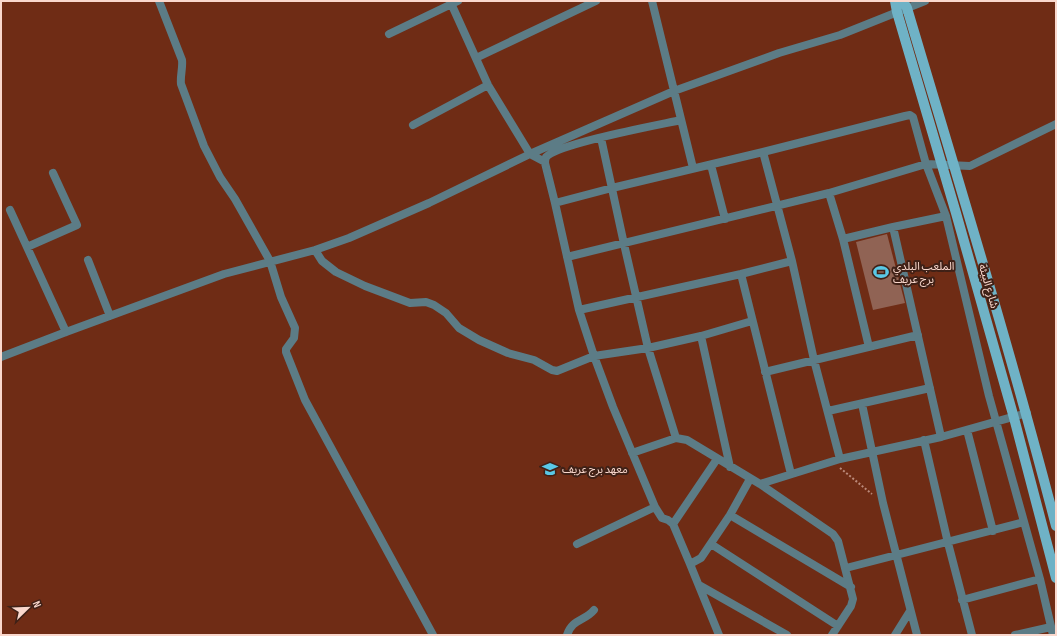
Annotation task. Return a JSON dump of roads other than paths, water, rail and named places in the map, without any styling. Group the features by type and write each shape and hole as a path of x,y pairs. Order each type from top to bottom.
{"main road":[{"name":"شارع البيئة","path":"895,1 1014,418 1056,578"},
{"name":"شارع البيئة","path":"905,5 969,213 1027,413 1056,526"}],"street":[{"path":"159,1 182,60 180,79 181,84 204,146 220,177 235,199 270,261 281,297 295,328 294,338 286,349 286,352 305,400 433,635"},
{"path":"476,58 596,1"},
{"path":"652,1 693,168"},
{"path":"1,357 224,274 315,250 349,238 429,203 530,154 674,91 779,53 840,35 897,12 905,5 925,1"},
{"path":"389,34 453,2 488,85 530,154 545,162"},
{"path":"413,125 488,85"},
{"path":"555,203 910,115 913,117 926,164 946,216 989,396 1040,579 1052,631 1015,635"},
{"path":"681,120 602,138 559,150 546,157 545,162 579,310 594,356 654,507 662,518 673,524 719,635"},
{"path":"568,257 829,193 926,164 970,166 1056,124"},
{"path":"602,138 648,348 676,438"},
{"path":"763,152 792,261 814,360 840,459"},
{"path":"711,165 725,218"},
{"path":"27,247 77,225 53,173"},
{"path":"829,193 843,239 869,347"},
{"path":"10,210 66,332"},
{"path":"843,239 946,216"},
{"path":"893,227 941,437"},
{"path":"315,250 322,261 336,272 365,286 410,304 426,302 434,305 446,313 454,323 465,332 508,353 534,360 556,371 594,356 648,348 701,336 752,321"},
{"path":"88,260 110,316"},
{"path":"579,310 741,274 792,261"},
{"path":"741,274 790,474"},
{"path":"765,372 918,335"},
{"path":"701,336 730,467"},
{"path":"828,411 930,388"},
{"path":"862,404 883,503 917,635"},
{"path":"760,484 831,461 941,437 1014,418 1027,413"},
{"path":"967,430 993,531"},
{"path":"632,453 676,438 683,439 760,484 833,534 838,541 846,568 853,601 832,635"},
{"path":"924,440 962,600 972,635"},
{"path":"673,524 717,459"},
{"path":"690,564 701,558 711,544 730,515 750,479"},
{"path":"577,544 654,507"},
{"path":"730,515 851,588"},
{"path":"846,568 948,543 1024,522"},
{"path":"711,544 838,626"},
{"path":"962,600 1040,579"},
{"path":"699,586 787,635"},
{"path":"567,635 573,624 592,613 594,610"},
{"path":"896,635 910,611"}],"place":[{"name":"الملعب البلدي برج عريف","path":"881,272"},
{"name":"معهد برج عريف","path":"550,469"}]}
